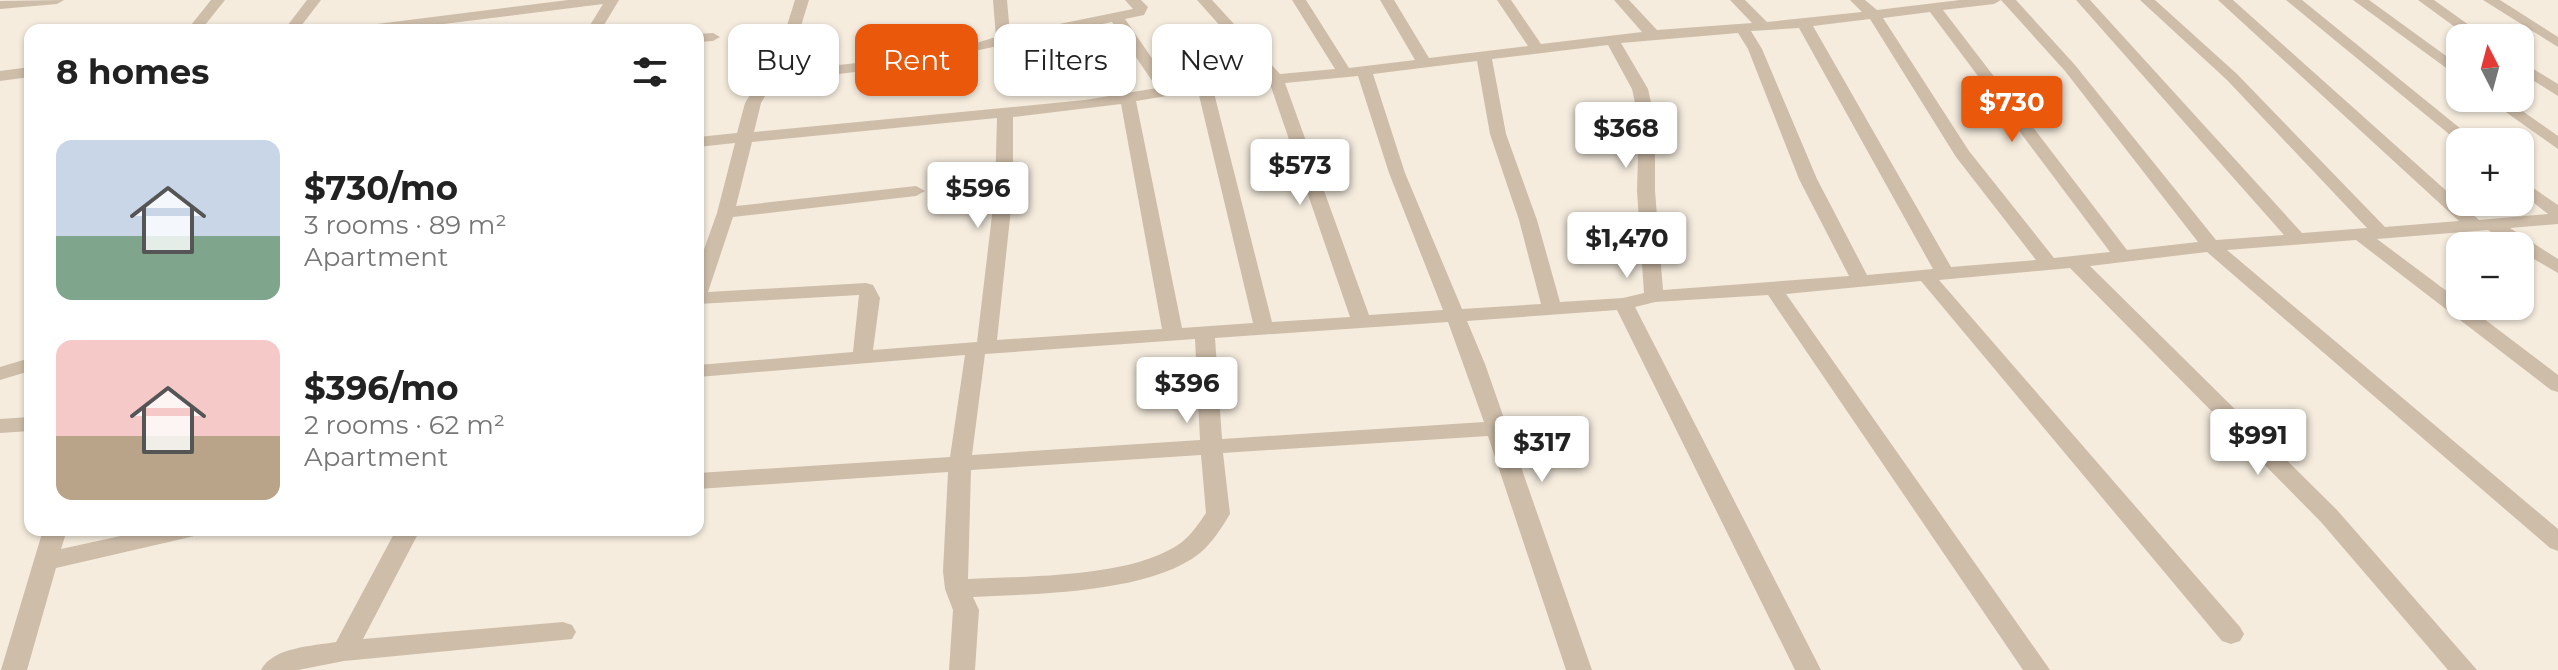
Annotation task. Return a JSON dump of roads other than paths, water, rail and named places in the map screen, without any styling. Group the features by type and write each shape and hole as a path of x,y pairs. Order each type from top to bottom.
{"street":[{"path":"0,5 57,0"},
{"path":"199,24 218,0"},
{"path":"296,24 314,0"},
{"path":"403,24 541,4 601,0"},
{"path":"598,24 612,0"},
{"path":"795,24 802,0"},
{"path":"1000,0 1002,24"},
{"path":"1083,24 1139,12 1141,7 1132,0"},
{"path":"1204,0 1276,79 1362,322"},
{"path":"1299,0 1345,73"},
{"path":"1387,0 1425,64"},
{"path":"1504,0 1537,49"},
{"path":"1621,0 1653,35"},
{"path":"1737,0 1763,26"},
{"path":"1857,0 1874,15 1962,153 2049,264"},
{"path":"2008,0 2070,68 2211,246 2558,542"},
{"path":"2083,0 2297,239"},
{"path":"2147,0 2232,77 2371,234 2558,385"},
{"path":"2225,0 2484,226 2558,267"},
{"path":"2293,0 2452,128"},
{"path":"2360,0 2446,63"},
{"path":"2425,0 2460,24"},
{"path":"2490,0 2558,43"},
{"path":"1272,79 1983,1"},
{"path":"1934,8 2123,257"},
{"path":"1116,17 1152,69"},
{"path":"1804,23 1935,275 2231,634"},
{"path":"1742,28 1755,49 1808,179 1861,281"},
{"path":"1612,40 1640,89 1647,121 1646,191 1654,296"},
{"path":"839,70 945,57 994,43"},
{"path":"1484,56 1498,134 1528,220 1552,307"},
{"path":"1364,71 1397,173 1475,364 1579,670"},
{"path":"0,76 24,73"},
{"path":"2534,75 2558,91"},
{"path":"704,278 726,213 743,138 757,96"},
{"path":"704,141 1085,105 1127,96 1173,335"},
{"path":"1207,96 1264,328"},
{"path":"2513,112 2558,144"},
{"path":"962,670 966,610 957,589 960,463 981,348 1006,168 1005,113"},
{"path":"726,213 916,191"},
{"path":"2534,196 2558,217"},
{"path":"704,370 981,348 1624,304 1654,296 1935,275 2211,246 2484,226 2558,217"},
{"path":"2075,262 2329,516 2464,670"},
{"path":"704,296 851,287 866,289 870,298 862,357"},
{"path":"1773,289 2037,670"},
{"path":"1624,304 1808,670"},
{"path":"957,589 1059,583 1151,567 1189,550 1218,514 1205,332"},
{"path":"0,374 24,366"},
{"path":"0,426 24,424"},
{"path":"704,481 1495,428"},
{"path":"14,670 53,536"},
{"path":"46,561 159,536"},
{"path":"344,651 405,536"},
{"path":"274,670 299,658 344,651 563,632"}]}
